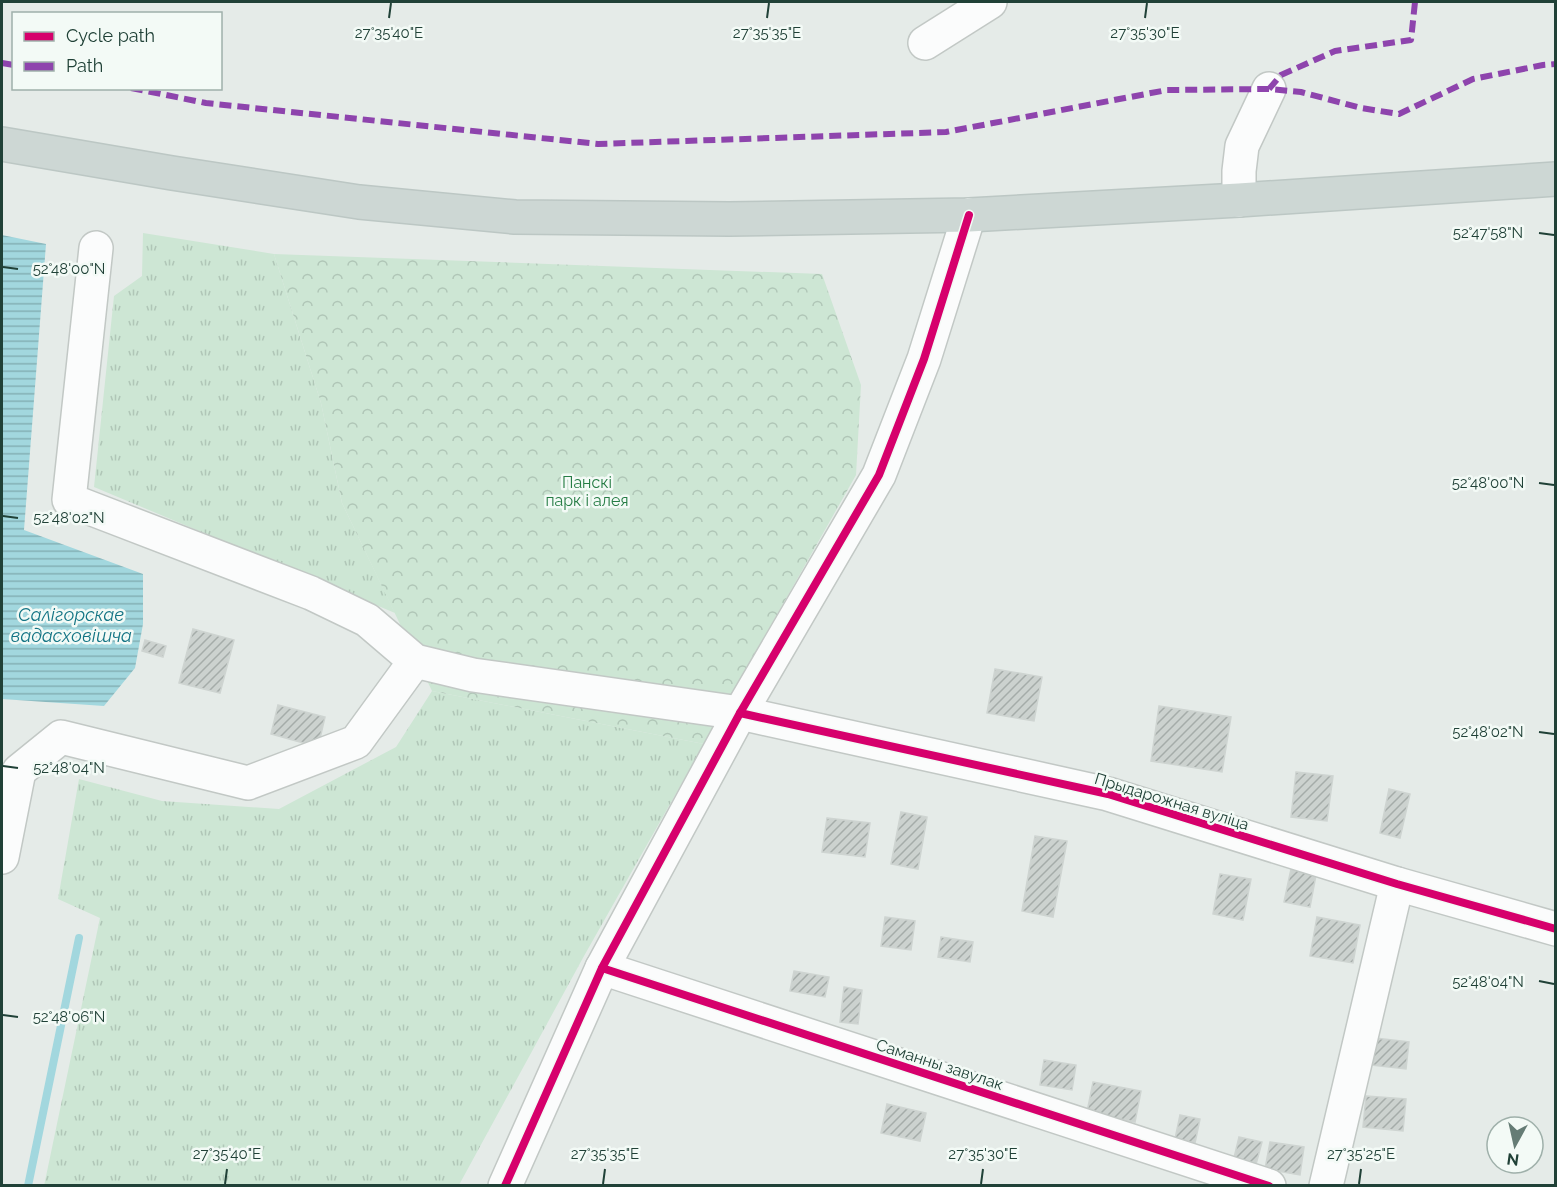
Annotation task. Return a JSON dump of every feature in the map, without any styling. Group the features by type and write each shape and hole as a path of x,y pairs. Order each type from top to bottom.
{"main road":[{"path":"2,144 359,202 515,217 729,219 969,215 1556,179"}],"street":[{"path":"925,43 990,2"},
{"path":"1239,200 1242,146 1269,89"},
{"path":"505,1185 602,968 740,713 879,475 924,359 969,215"},
{"path":"2,857 19,771 60,737 248,783 356,742 415,661 367,620 311,593 69,501 96,248"},
{"name":"Прыдарожная вуліца","path":"415,661 473,675 740,713 1108,794 1396,884 1556,929"},
{"path":"1326,1185 1396,884"},
{"name":"Саманны завулак","path":"602,968 1269,1185"}],"green space":[{"path":"143,233 274,254 321,403 342,503 395,613 94,487 114,296 142,276"},
{"name":"Панскі парк і алея","path":"274,254 822,274 861,385 856,475 704,744 432,691 342,503 321,403"},
{"path":"432,691 704,744 584,956 459,1185 44,1186 100,918 58,899 79,779 162,801 279,809 396,747"}],"water":[{"name":"Салігорскае вадасховішча","path":"2,235 46,244 24,530 143,574 143,624 135,668 104,706 2,699"}],"building":[{"path":"193,629 234,640 220,693 179,683"},
{"path":"145,640 166,646 163,657 142,651"},
{"path":"995,669 1042,677 1034,721 987,713"},
{"path":"278,705 325,717 318,747 271,734"},
{"path":"1159,706 1231,717 1222,772 1151,761"},
{"path":"1296,772 1333,776 1327,821 1291,817"},
{"path":"1389,789 1410,794 1400,838 1380,833"},
{"path":"901,812 927,817 918,869 891,864"},
{"path":"827,818 870,823 865,857 822,852"},
{"path":"1035,836 1067,841 1053,917 1022,911"},
{"path":"1291,869 1316,875 1310,907 1284,902"},
{"path":"1220,874 1251,879 1243,920 1213,914"},
{"path":"885,917 915,921 911,950 881,946"},
{"path":"1317,917 1360,925 1353,963 1310,956"},
{"path":"941,937 973,942 970,962 938,957"},
{"path":"794,971 829,977 825,997 790,991"},
{"path":"844,987 862,990 858,1024 840,1022"},
{"path":"1375,1038 1409,1042 1406,1069 1372,1065"},
{"path":"1044,1060 1076,1065 1072,1090 1040,1085"},
{"path":"1093,1082 1141,1091 1135,1122 1087,1112"},
{"path":"1366,1096 1406,1099 1403,1131 1363,1127"},
{"path":"887,1104 926,1113 920,1141 881,1133"},
{"path":"1180,1115 1200,1119 1195,1143 1175,1139"},
{"path":"1239,1137 1262,1142 1255,1168 1233,1162"},
{"path":"1270,1142 1304,1147 1300,1175 1265,1169"}],"waterway":[{"path":"28,1186 79,938"}],"marked path":[{"path":"1269,89 1281,75 1335,51 1411,40 1415,2"},
{"path":"2,63 12,65"},
{"path":"141,90 206,103 598,144 946,132 1167,90 1269,89 1301,92 1361,108 1399,114 1473,79 1556,64"}],"cycle path":[{"path":"505,1186 602,968 740,713 879,475 924,359 969,215"},
{"path":"740,713 1108,794 1397,884 1556,929"},
{"path":"602,968 1269,1186"}]}
